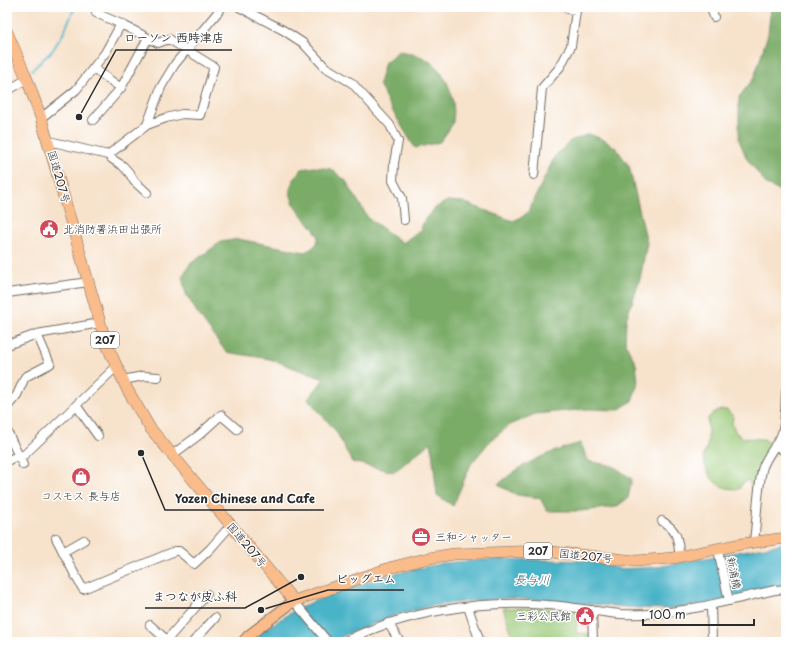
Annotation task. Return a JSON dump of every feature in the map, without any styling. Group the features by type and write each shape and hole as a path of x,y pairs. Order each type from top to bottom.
{"highway":[{"name":"国道207号","path":"7,32 28,78 49,141 100,323 116,367 138,409 150,428 295,603 393,567 429,558 454,554 543,551 636,561 680,557 718,551 754,542 786,538"}],"main road":[{"path":"243,642 248,636 295,603"}],"street":[{"path":"99,7 96,13 158,43 169,39 188,49 214,66 200,115 182,114 147,125 108,155"},
{"path":"211,7 221,8"},
{"path":"239,7 283,30 303,43 325,67 352,83 390,125 398,141 394,163 393,181 402,198 404,220"},
{"path":"534,175 542,88 560,67 571,46 576,11 568,9 568,7"},
{"path":"711,7 714,17"},
{"path":"147,125 161,88 175,64 221,8"},
{"path":"41,118 76,90 105,53 121,24"},
{"path":"93,120 121,88 148,38"},
{"path":"94,68 121,88"},
{"path":"7,91 28,78"},
{"path":"49,141 108,155 123,166 134,181 147,193"},
{"path":"7,293 89,282"},
{"path":"7,345 37,334 100,323"},
{"path":"7,407 17,395 25,378 50,364 37,334"},
{"path":"7,461 19,455 24,455 116,367"},
{"path":"123,380 143,376 158,377"},
{"path":"754,542 762,469 769,452 781,436 786,392"},
{"path":"76,405 98,436"},
{"path":"172,455 199,435 221,415 236,429"},
{"path":"7,431 23,465"},
{"path":"775,445 786,452"},
{"path":"662,521 673,530 678,542 680,557"},
{"path":"56,538 84,589 175,551 181,552 194,564 210,549 231,525"},
{"path":"63,552 84,540"},
{"name":"新浦橋","path":"718,551 728,599"},
{"path":"344,642 388,623 424,614 468,607 505,604 548,605 628,614 710,606 728,599 786,589"},
{"path":"150,625 167,641 206,594"},
{"path":"295,603 328,642"},
{"path":"710,606 712,642"},
{"path":"468,607 480,642"},
{"path":"592,610 593,642"},
{"path":"193,642 214,618"},
{"path":"388,623 400,642"}],"green space":[{"path":"771,7 786,7 786,195 767,185 747,159 739,140 739,97 754,78 768,34"},
{"path":"399,51 415,54 426,59 434,65 446,81 453,101 454,111 450,129 440,142 415,148 389,105 379,84 385,62"},
{"path":"589,134 604,140 616,148 629,166 647,243 640,279 626,320 625,342 636,364 638,383 632,401 618,410 587,409 535,414 510,425 490,441 471,464 453,506 437,495 431,442 394,472 352,462 336,431 308,399 324,379 270,359 226,352 198,314 186,294 182,277 190,264 221,242 238,239 305,252 313,247 317,242 318,237 316,232 296,208 290,194 292,183 302,169 314,167 331,169 346,181 368,218 403,243 421,229 425,219 434,209 447,201 463,202 513,221 522,217 528,212 555,156 570,141"},
{"path":"721,410 727,410 733,416 732,423 736,433 744,438 764,439 772,445 756,496 748,480 742,484 739,489 731,489 719,485 710,476 707,470 703,456 708,442 708,418 713,413"},
{"path":"581,443 588,461 613,466 632,479 628,498 616,507 580,511 547,511 540,498 517,495 498,485 526,464 548,454"},
{"path":"503,608 543,608 577,611 576,633 590,634 590,642 515,642"}],"water":[{"name":"長与川","path":"786,543 786,586 707,604 667,609 511,598 470,601 431,606 391,617 331,642 253,642 263,631 290,613 312,602 385,576 443,563 496,559 590,561 620,569 657,567"}],"waterway":[{"path":"32,70 52,51 63,34 75,7"}],"place":[{"name":"ローソン 西時津店","path":"79,117"},
{"name":"北消防署浜田出張所","path":"49,229"},
{"name":"Yozen Chinese and Cafe","path":"141,453"},
{"name":"コスモス 長与店","path":"81,477"},
{"name":"三和シャッター","path":"421,537"},
{"name":"まつなが皮ふ科","path":"301,577"},
{"name":"ビッグエム","path":"261,610"},
{"name":"三彩公民館","path":"585,616"}]}
